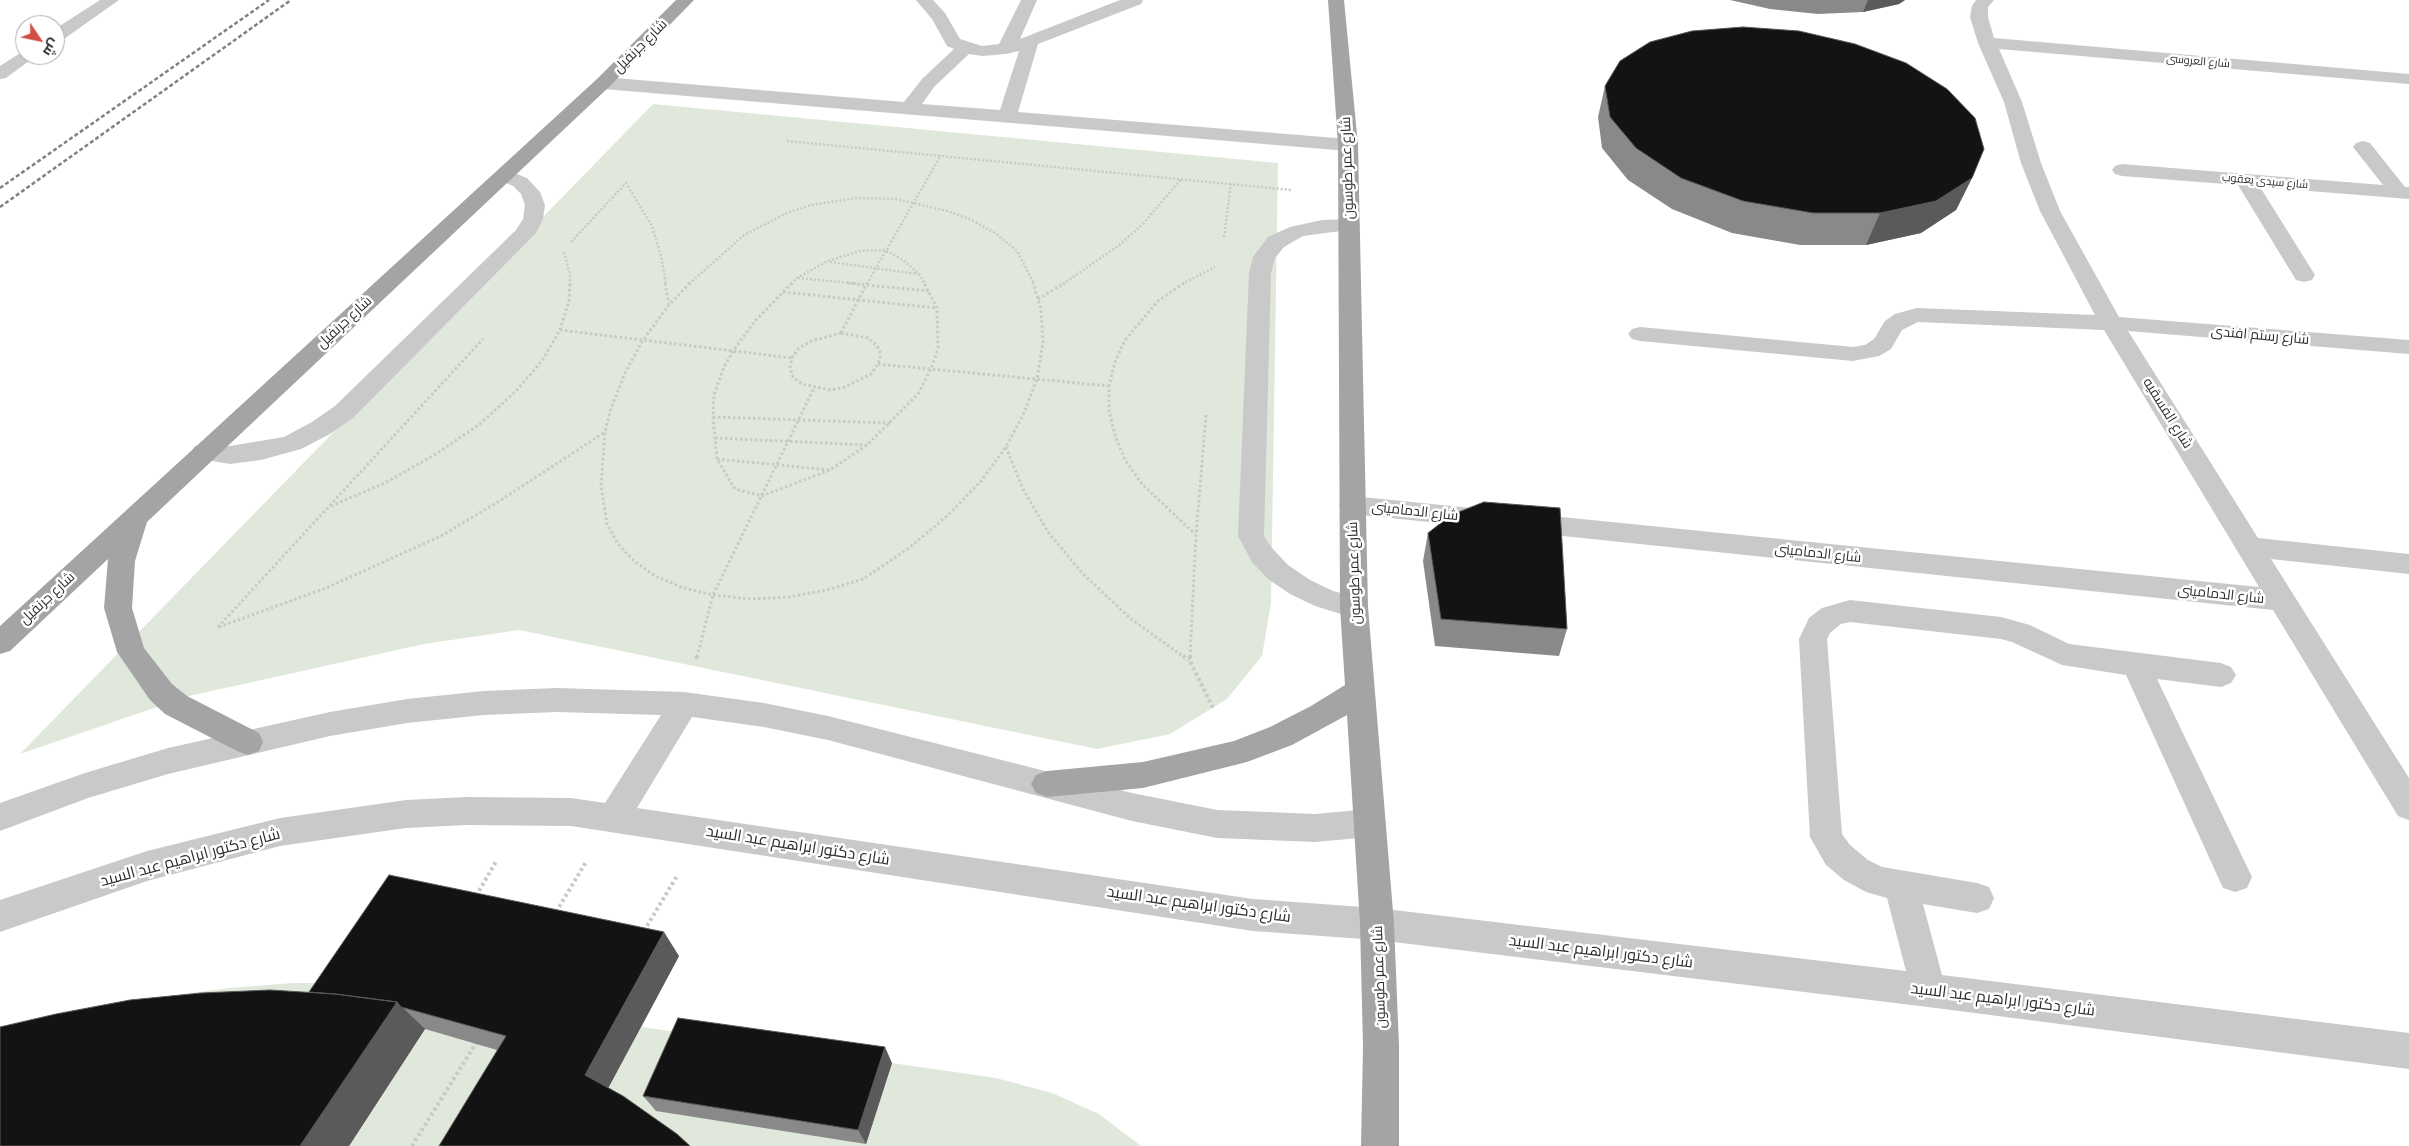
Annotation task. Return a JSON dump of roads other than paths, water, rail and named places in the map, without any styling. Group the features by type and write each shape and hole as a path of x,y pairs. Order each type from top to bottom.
{"main road":[{"name":"شارع جرنفيل","path":"0,643 603,83 686,0"},
{"name":"شارع عمر طوسون","path":"1336,0 1348,145 1354,607 1377,924 1380,1146"},
{"path":"137,514 121,561 118,608 131,652 161,692 176,705 248,742"},
{"path":"1047,784 1095,782 1143,775 1236,753 1281,736 1322,715 1360,692"}],"street":[{"path":"65,30 111,0"},
{"path":"924,0 939,17 953,42 965,48 982,51 1006,49 1136,0"},
{"path":"1006,49 1029,0"},
{"name":"شارع الفسقيه","path":"1986,0 1980,6 1979,17 1987,43 2013,102 2031,163 2050,212 2112,323 2252,547 2409,806"},
{"path":"1007,116 1017,89 1030,41"},
{"name":"شارع العروسى","path":"1987,43 2409,79"},
{"path":"908,108 928,83 965,48"},
{"path":"0,74 15,64"},
{"path":"603,83 1348,145"},
{"path":"2363,148 2404,192"},
{"name":"شارع سيدى يعقوب","path":"2122,170 2404,192"},
{"path":"204,452 230,455 261,451 284,445 321,428 344,412 525,233 533,218 535,204 530,192 520,182 504,175"},
{"path":"2245,180 2304,275"},
{"path":"1349,225 1322,226 1297,232 1276,242 1264,256 1260,273 1251,536 1262,555 1278,572 1300,588 1325,599 1354,607"},
{"name":"شارع رستم افندى","path":"1640,334 1853,354 1871,351 1883,344 1893,326 1903,319 1917,315 2112,323 2409,347"},
{"name":"شارع الدمامينى","path":"1352,505 2283,600"},
{"path":"2252,547 2409,564"},
{"path":"1977,898 1878,881 1856,870 1838,855 1826,837 1813,640 1819,626 1832,616 1850,611 2001,628 2020,633 2062,654 2221,674"},
{"path":"2136,664 2235,877"},
{"path":"0,817 85,786 168,761 330,724 407,711 558,700 684,704 828,728 1132,807 1217,824 1315,828 1370,823"},
{"path":"614,817 684,704"},
{"name":"شارع دكتور ابراهيم عبد السيد","path":"0,916 76,888 185,855 280,832 344,821 406,814 526,810 614,817 1253,915 1377,924 1928,990 2409,1051"},
{"path":"1901,885 1928,990"}],"railway":[{"path":"0,188 269,0"},
{"path":"0,207 291,0"}]}
